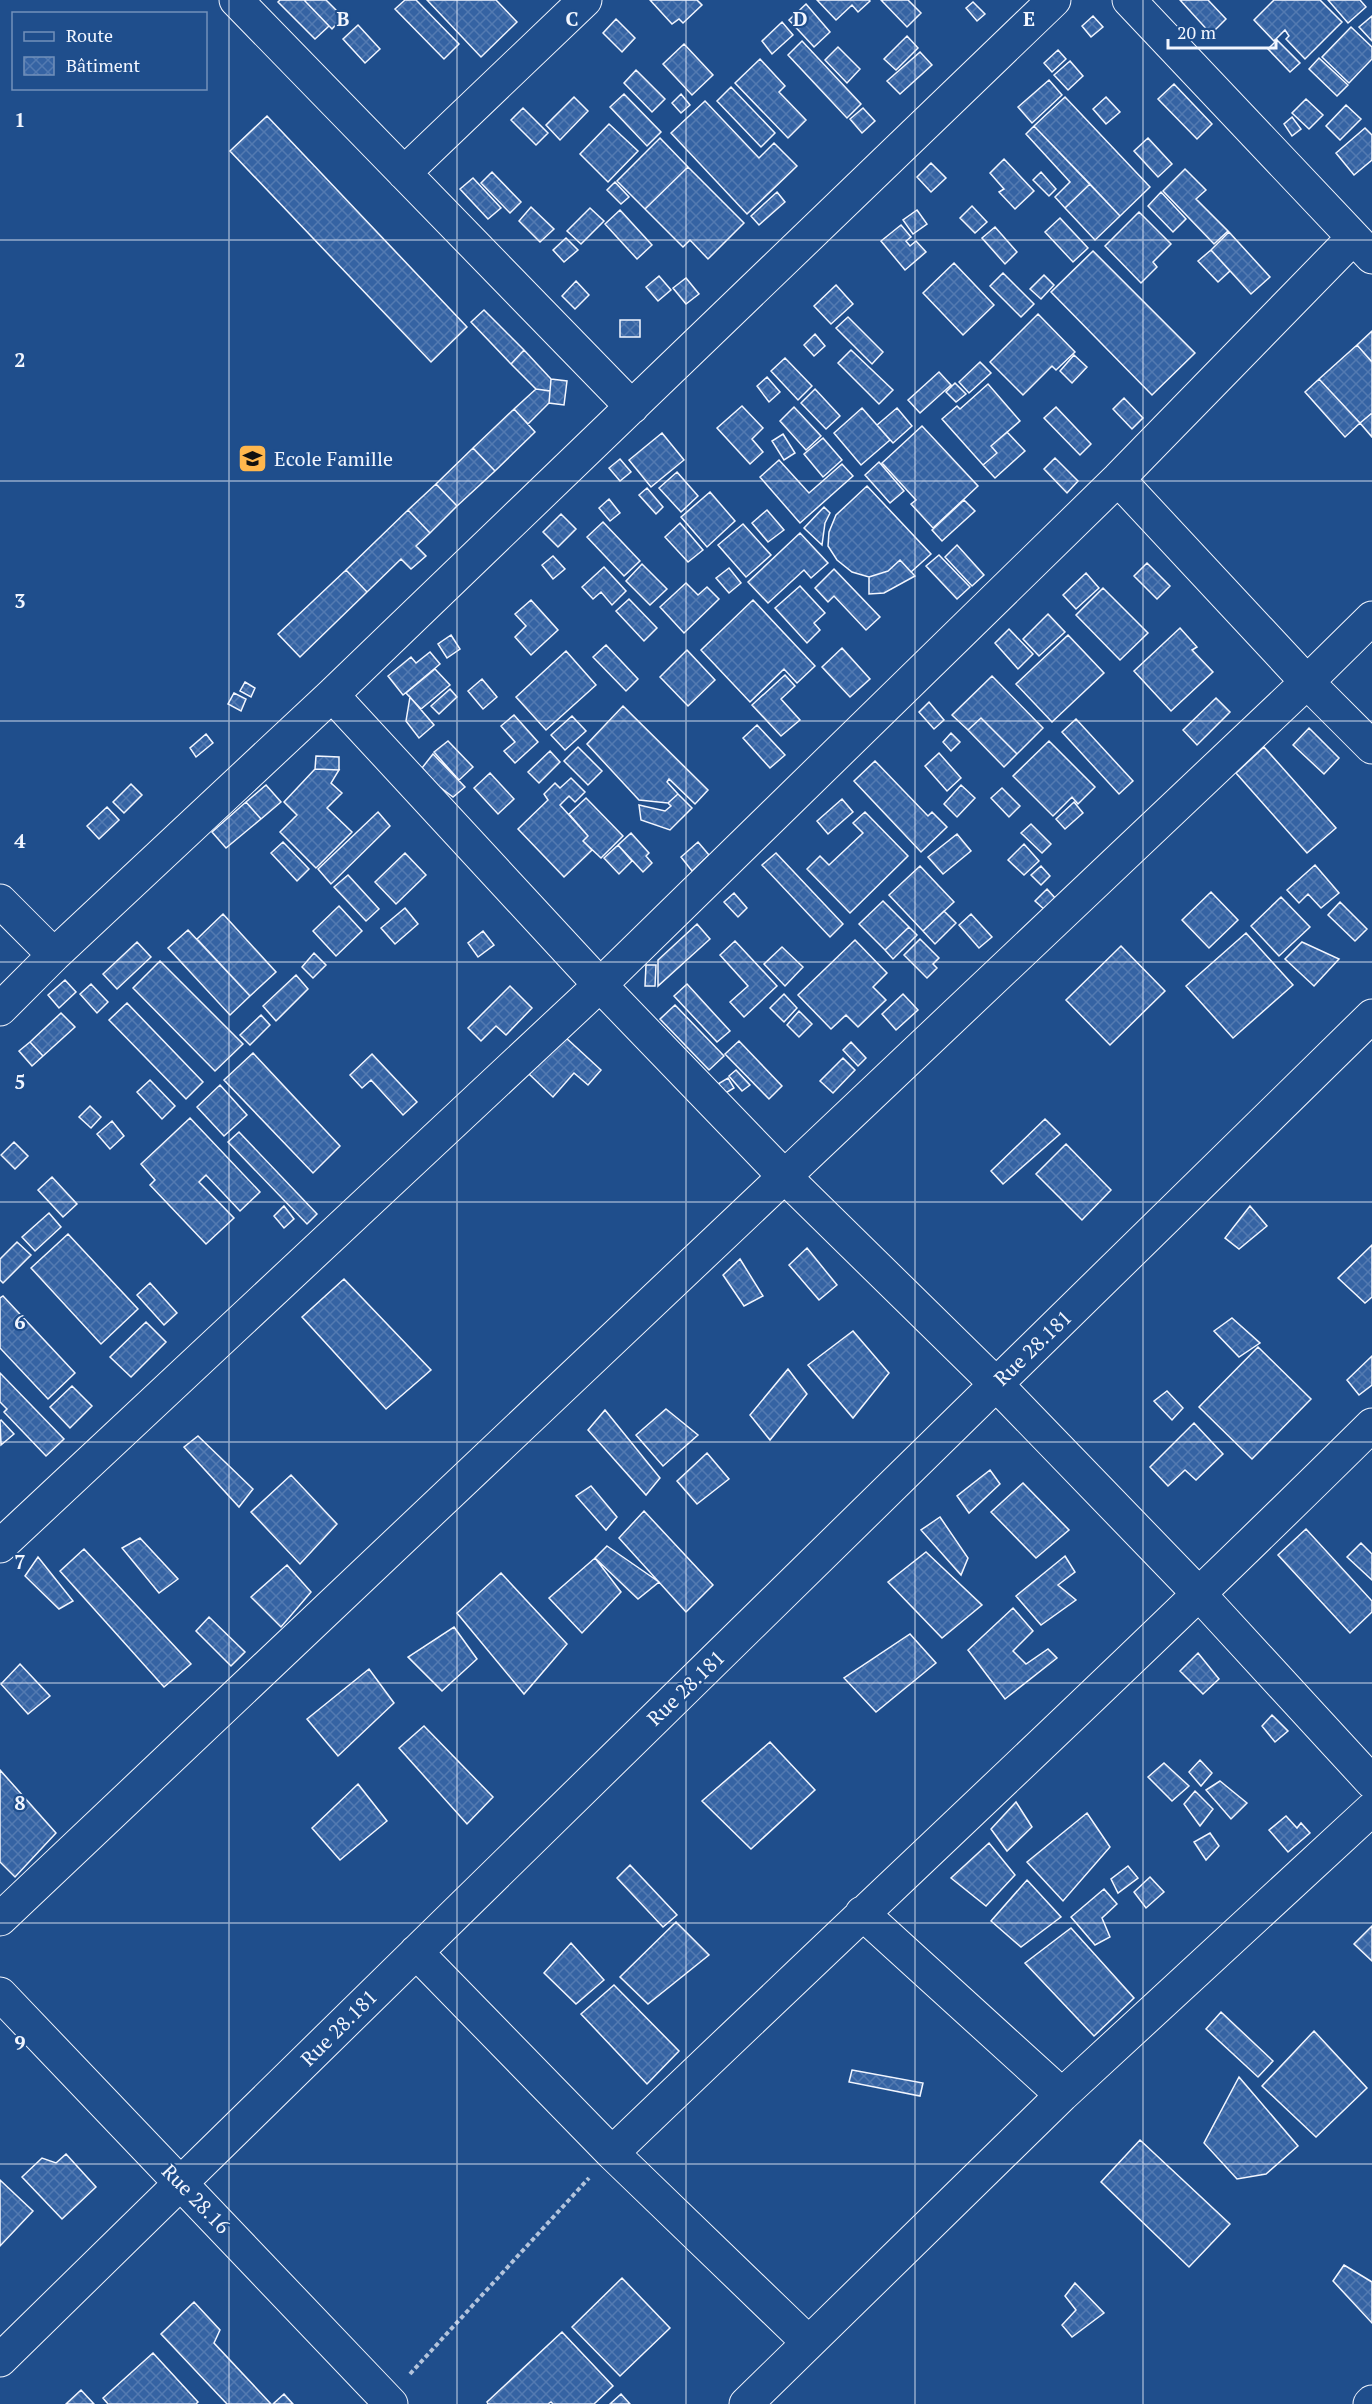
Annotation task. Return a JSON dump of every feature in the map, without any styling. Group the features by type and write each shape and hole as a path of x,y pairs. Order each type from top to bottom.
{"street":[{"path":"236,0 632,407"},
{"path":"404,173 585,0"},
{"path":"0,1009 54,955 332,695 1054,0"},
{"path":"0,1546 600,985 1118,479 1362,247 1129,0"},
{"path":"1118,479 1307,682 1372,747"},
{"path":"0,1919 1372,618"},
{"path":"332,695 600,985 784,1176 996,1384 1200,1595 1372,1782"},
{"path":"0,901 54,955"},
{"name":"Rue 28.181","path":"0,2360 1372,1016"},
{"path":"612,2153 862,1913 1200,1595 1372,1425"},
{"path":"746,2404 1062,2096 1372,1809"},
{"path":"862,1913 1062,2096"},
{"path":"416,1952 612,2153 808,2342"},
{"name":"Rue 28.16","path":"0,1994 387,2403"}],"path":[{"path":"387,2403 612,2153"}],"building":[{"path":"280,0 304,0 329,26 315,39 278,2"},
{"path":"304,0 326,0 343,17 332,29"},
{"path":"405,0 416,0 459,44 444,59 395,9"},
{"path":"427,0 496,0 517,22 481,57"},
{"path":"650,0 697,0 702,5 683,23 679,19 672,24"},
{"path":"817,0 870,1 858,12 852,5 836,20"},
{"path":"881,0 908,0 921,13 907,27"},
{"path":"1180,0 1208,0 1226,19 1211,34"},
{"path":"1274,0 1320,0 1342,22 1305,59 1286,39 1289,36 1285,30 1274,41 1254,20"},
{"path":"1328,0 1360,0 1366,7 1348,23"},
{"path":"973,2 985,14 977,21 966,8"},
{"path":"806,4 830,32 814,47 789,20"},
{"path":"1093,16 1103,27 1091,37 1082,26"},
{"path":"1372,16 1372,41 1359,27"},
{"path":"616,19 635,38 622,52 603,33"},
{"path":"782,22 793,35 772,54 762,41"},
{"path":"358,25 380,49 365,63 343,39"},
{"path":"1351,27 1372,47 1372,59 1349,83 1322,57"},
{"path":"907,36 918,48 896,70 884,59"},
{"path":"1277,40 1300,63 1290,72 1268,49"},
{"path":"802,41 861,104 847,118 788,55"},
{"path":"684,44 713,75 692,95 663,64"},
{"path":"838,47 860,69 847,83 825,60"},
{"path":"1058,50 1066,59 1052,72 1044,63"},
{"path":"920,52 932,65 900,94 887,81"},
{"path":"1319,58 1348,85 1337,96 1309,69"},
{"path":"760,59 785,86 779,92 806,120 788,138 735,83"},
{"path":"1070,61 1083,76 1068,90 1054,75"},
{"path":"636,70 665,99 652,112 624,83"},
{"path":"1049,80 1062,95 1032,123 1018,107"},
{"path":"1174,84 1212,124 1197,139 1158,99"},
{"path":"731,87 775,133 761,147 717,101"},
{"path":"624,94 661,132 647,146 610,107"},
{"path":"681,94 690,105 681,113 672,103"},
{"path":"574,97 588,111 560,140 546,125"},
{"path":"1065,97 1150,187 1120,216 1034,126"},
{"path":"1106,97 1120,112 1106,124 1093,109"},
{"path":"1306,99 1323,115 1309,129 1292,113"},
{"path":"705,101 759,158 774,143 797,166 747,214 671,133"},
{"path":"1346,105 1361,119 1340,140 1326,126"},
{"path":"523,108 548,133 536,145 511,120"},
{"path":"863,108 875,121 862,133 850,119"},
{"path":"267,116 467,327 431,362 230,151"},
{"path":"1292,117 1301,129 1292,136 1284,124"},
{"path":"609,124 638,151 608,182 580,154"},
{"path":"1034,126 1090,184 1065,208 1055,197 1070,182 1026,134"},
{"path":"1365,128 1372,135 1372,160 1354,175 1336,153"},
{"path":"660,138 688,167 645,209 617,181"},
{"path":"1148,138 1172,164 1158,177 1134,151"},
{"path":"1004,159 1034,191 1015,209 999,192 1004,189 990,173"},
{"path":"931,163 946,178 931,192 917,177"},
{"path":"688,167 744,223 708,259 690,240 683,247 645,209"},
{"path":"1185,169 1206,190 1196,199 1228,231 1214,244 1163,191"},
{"path":"492,172 521,202 510,213 481,183"},
{"path":"1041,172 1056,189 1049,196 1033,180"},
{"path":"473,178 501,208 488,219 460,189"},
{"path":"615,182 629,197 621,204 607,190"},
{"path":"1090,184 1120,216 1095,240 1065,208"},
{"path":"777,192 785,202 759,225 751,216"},
{"path":"1161,192 1186,219 1173,232 1148,206"},
{"path":"972,206 987,222 975,233 960,218"},
{"path":"531,207 554,229 540,242 519,221"},
{"path":"590,208 604,221 581,244 567,231"},
{"path":"620,210 652,245 637,259 605,224"},
{"path":"917,210 927,224 913,234 903,220"},
{"path":"1139,212 1171,244 1153,262 1157,267 1141,283 1105,246"},
{"path":"1060,218 1088,248 1073,262 1045,232"},
{"path":"901,225 911,237 906,241 910,246 916,241 926,252 905,270 881,241"},
{"path":"995,227 1017,252 1005,264 982,238"},
{"path":"1229,232 1270,277 1251,294 1211,250"},
{"path":"566,238 578,250 564,262 553,250"},
{"path":"1211,250 1230,271 1218,282 1198,261"},
{"path":"1093,251 1195,353 1152,395 1051,292"},
{"path":"954,263 994,305 963,335 923,293"},
{"path":"1003,273 1034,304 1021,317 990,286"},
{"path":"1044,275 1054,285 1041,299 1030,289"},
{"path":"659,276 671,290 658,301 646,287"},
{"path":"686,278 699,294 686,304 673,288"},
{"path":"576,281 589,295 575,309 562,296"},
{"path":"836,285 853,304 831,324 814,306"},
{"path":"484,310 524,350 511,364 471,322"},
{"path":"1038,314 1075,352 1056,370 1052,366 1023,395 990,362"},
{"path":"848,317 883,352 872,364 836,328"},
{"path":"620,320 640,320 640,337 620,337"},
{"path":"1372,331 1372,362 1357,345"},
{"path":"815,334 825,346 814,356 804,345"},
{"path":"1357,345 1372,362 1372,413 1360,423 1319,379"},
{"path":"524,350 551,379 550,391 536,389 511,364"},
{"path":"851,350 893,390 879,404 838,363"},
{"path":"1074,355 1087,367 1072,383 1060,371"},
{"path":"785,358 812,386 798,400 771,371"},
{"path":"980,362 991,373 969,393 959,382"},
{"path":"939,372 951,385 920,413 908,400"},
{"path":"767,377 780,392 769,402 757,386"},
{"path":"551,379 567,381 564,405 549,403"},
{"path":"1319,379 1360,423 1345,437 1305,392"},
{"path":"955,383 966,394 956,402 946,392"},
{"path":"988,384 1020,421 991,446 997,453 983,465 942,419 957,406 960,409"},
{"path":"536,389 550,391 549,403 528,424 514,409"},
{"path":"815,389 840,416 826,429 801,403"},
{"path":"1124,398 1143,418 1132,429 1113,409"},
{"path":"742,406 763,428 752,439 763,452 750,464 717,428"},
{"path":"794,407 821,436 806,450 780,421"},
{"path":"1056,407 1091,444 1080,455 1044,418"},
{"path":"862,408 890,440 861,465 834,433"},
{"path":"897,408 912,426 893,443 877,425"},
{"path":"514,409 535,432 495,471 473,448"},
{"path":"1372,413 1372,437 1360,423"},
{"path":"922,426 978,486 933,528 911,504 916,500 882,463"},
{"path":"1007,432 1025,451 995,478 983,465 997,453 991,446"},
{"path":"662,433 684,460 651,487 629,460"},
{"path":"783,434 795,453 784,460 772,441"},
{"path":"823,438 842,460 823,477 804,454"},
{"path":"473,448 495,471 457,506 436,484"},
{"path":"1055,458 1078,481 1067,493 1044,469"},
{"path":"620,459 631,472 620,481 609,468"},
{"path":"779,460 809,493 842,464 853,476 800,523 760,477"},
{"path":"879,462 904,491 890,503 865,475"},
{"path":"677,472 698,496 681,512 659,488"},
{"path":"436,484 457,506 430,533 408,510"},
{"path":"867,486 931,554 911,572 900,560 888,571 869,577 852,572 837,560 828,546 829,532 836,515"},
{"path":"647,488 663,507 656,514 639,495"},
{"path":"710,492 735,521 707,547 681,517"},
{"path":"609,499 620,513 610,521 599,508"},
{"path":"964,500 975,511 942,541 932,530"},
{"path":"824,507 830,513 825,523 822,545 804,528"},
{"path":"408,510 430,533 416,546 426,556 411,569 401,559 367,592 346,570"},
{"path":"767,510 784,530 768,542 752,523"},
{"path":"561,514 576,529 558,547 543,532"},
{"path":"603,522 640,561 624,576 587,537"},
{"path":"680,523 703,550 688,562 665,537"},
{"path":"743,524 771,555 746,577 718,545"},
{"path":"800,533 828,563 811,578 804,570 768,603 748,582"},
{"path":"957,545 984,575 972,586 945,557"},
{"path":"939,555 970,587 957,599 926,566"},
{"path":"553,556 565,569 553,579 542,565"},
{"path":"900,560 915,576 884,593 869,594 869,577 888,571"},
{"path":"1147,563 1170,586 1157,599 1134,576"},
{"path":"642,564 667,589 650,605 626,581"},
{"path":"604,567 626,591 612,605 601,592 593,599 582,587"},
{"path":"729,568 741,583 729,593 716,578"},
{"path":"834,569 880,617 866,630 834,596 828,602 815,588"},
{"path":"346,570 367,592 300,657 278,634"},
{"path":"1086,573 1099,588 1076,609 1063,595"},
{"path":"686,583 698,595 707,587 719,599 684,633 660,607"},
{"path":"800,586 825,613 814,623 820,630 807,643 775,608"},
{"path":"1103,588 1148,633 1120,660 1076,615"},
{"path":"629,599 657,628 644,641 616,611"},
{"path":"531,600 558,630 531,655 515,637 526,626 515,614"},
{"path":"753,600 815,666 797,683 784,669 750,702 701,650"},
{"path":"1048,614 1065,632 1039,656 1023,639"},
{"path":"1180,628 1197,647 1192,650 1213,672 1171,711 1134,671"},
{"path":"1009,629 1033,654 1018,669 995,643"},
{"path":"451,635 460,649 447,658 438,644"},
{"path":"1068,635 1104,673 1052,722 1016,684"},
{"path":"606,645 638,679 626,691 593,657"},
{"path":"842,648 870,679 850,697 822,667"},
{"path":"687,650 715,680 688,706 660,677"},
{"path":"566,651 596,685 546,730 516,697"},
{"path":"430,652 440,664 403,695 388,676 411,657 416,663"},
{"path":"435,669 450,685 421,709 406,693"},
{"path":"785,675 795,686 781,699 800,720 781,736 752,705"},
{"path":"992,676 1043,728 1017,754 981,718 968,730 952,715"},
{"path":"482,679 497,697 483,709 468,691"},
{"path":"245,682 255,688 251,697 240,691"},
{"path":"450,689 457,697 439,714 431,706"},
{"path":"234,693 246,699 241,711 228,704"},
{"path":"410,697 434,725 419,738 406,721"},
{"path":"1216,698 1230,712 1197,745 1183,730"},
{"path":"929,702 944,720 934,729 919,712"},
{"path":"623,706 708,790 695,804 669,779 667,782 678,794 668,803 639,800 587,744"},
{"path":"514,715 538,742 515,763 504,751 515,742 501,726"},
{"path":"572,716 586,731 565,750 551,735"},
{"path":"981,718 1017,754 1004,767 968,730"},
{"path":"1076,719 1133,781 1119,794 1062,732"},
{"path":"757,725 785,755 770,768 743,738"},
{"path":"1309,728 1339,758 1324,774 1293,745"},
{"path":"951,733 960,742 951,751 943,742"},
{"path":"206,734 213,743 196,757 190,748"},
{"path":"448,741 473,767 459,780 434,752"},
{"path":"1049,741 1095,787 1078,804 1072,797 1053,816 1013,776"},
{"path":"578,747 602,771 588,785 564,761"},
{"path":"1264,747 1336,828 1307,853 1236,773"},
{"path":"550,751 560,762 539,783 528,772"},
{"path":"939,753 961,778 947,791 925,766"},
{"path":"433,754 465,787 453,797 437,785 422,768"},
{"path":"316,756 339,757 339,770 315,769"},
{"path":"875,761 928,816 932,812 947,827 921,852 854,781"},
{"path":"315,769 339,770 331,783 342,793 327,808 352,832 316,868 280,832 297,815 284,802"},
{"path":"490,773 514,799 498,814 474,788"},
{"path":"571,778 585,792 575,802 569,796 560,805 588,836 583,841 592,850 564,877 518,829 548,800 544,794 555,783 560,788"},
{"path":"131,784 142,795 124,813 113,802"},
{"path":"266,785 281,802 261,819 246,802"},
{"path":"961,785 975,798 957,817 944,804"},
{"path":"1002,788 1020,806 1009,817 991,798"},
{"path":"678,794 692,808 670,830 641,820 639,805 665,811 671,806 668,803"},
{"path":"586,798 623,836 601,858 583,841 588,836 569,814"},
{"path":"842,799 853,812 828,834 817,821"},
{"path":"246,802 261,819 226,848 212,832"},
{"path":"1074,802 1083,813 1065,829 1056,819"},
{"path":"107,807 119,820 99,839 87,826"},
{"path":"378,812 390,826 331,884 318,869"},
{"path":"865,812 908,856 850,913 807,869 820,856 829,865 863,833 853,823"},
{"path":"1031,824 1051,844 1042,853 1021,833"},
{"path":"631,833 649,853 646,856 652,863 643,872 618,845"},
{"path":"957,834 971,851 943,874 928,857"},
{"path":"283,842 309,869 297,881 271,853"},
{"path":"698,842 709,855 692,871 681,857"},
{"path":"1024,844 1039,861 1024,875 1008,860"},
{"path":"618,845 632,861 619,874 604,858"},
{"path":"405,853 426,875 396,904 375,882"},
{"path":"776,853 843,924 830,937 762,865"},
{"path":"1315,865 1339,893 1321,908 1308,894 1299,903 1287,890"},
{"path":"920,866 954,902 923,931 889,895"},
{"path":"1041,866 1050,876 1041,885 1031,875"},
{"path":"348,875 379,909 366,921 334,887"},
{"path":"1047,889 1056,899 1045,910 1035,901"},
{"path":"1211,892 1238,920 1209,948 1182,920"},
{"path":"734,893 747,908 738,917 724,902"},
{"path":"1281,897 1310,927 1279,956 1251,926"},
{"path":"883,901 909,927 885,950 859,924"},
{"path":"1340,902 1367,929 1355,941 1328,915"},
{"path":"339,906 362,931 336,956 313,931"},
{"path":"405,908 418,924 395,944 381,928"},
{"path":"944,911 956,923 935,944 923,931"},
{"path":"223,914 276,972 250,996 197,939"},
{"path":"971,914 992,937 979,948 959,925"},
{"path":"697,924 710,939 658,986 658,960"},
{"path":"909,927 917,935 893,959 885,950"},
{"path":"188,930 250,996 230,1015 168,948"},
{"path":"483,931 494,945 478,957 468,943"},
{"path":"1246,933 1293,985 1233,1038 1186,986"},
{"path":"920,939 939,958 933,964 937,968 927,978 904,955"},
{"path":"855,940 887,973 873,987 886,1000 858,1027 846,1015 831,1029 798,995"},
{"path":"735,941 777,986 744,1017 730,1002 748,986 720,955"},
{"path":"137,942 151,957 117,989 103,974"},
{"path":"1302,942 1339,959 1314,986 1285,959"},
{"path":"1121,946 1165,991 1110,1045 1066,1000"},
{"path":"782,947 803,967 785,986 764,964"},
{"path":"314,953 326,965 313,978 302,967"},
{"path":"160,961 243,1044 215,1071 133,988"},
{"path":"646,965 656,965 655,986 645,986"},
{"path":"296,975 308,989 276,1021 263,1006"},
{"path":"65,980 76,992 59,1008 48,995"},
{"path":"91,984 108,1002 97,1013 80,994"},
{"path":"687,984 730,1031 717,1042 674,996"},
{"path":"510,986 532,1008 506,1035 496,1026 481,1041 468,1028"},
{"path":"784,994 797,1008 784,1022 770,1008"},
{"path":"903,994 918,1010 896,1030 882,1014"},
{"path":"127,1003 203,1082 186,1099 109,1020"},
{"path":"675,1005 724,1056 709,1070 660,1019"},
{"path":"799,1011 812,1024 799,1037 787,1025"},
{"path":"61,1013 75,1027 43,1056 30,1042"},
{"path":"261,1015 270,1025 250,1045 240,1035"},
{"path":"564,1036 601,1070 588,1085 574,1073 553,1097 529,1074"},
{"path":"739,1041 782,1086 769,1099 725,1054"},
{"path":"30,1042 43,1056 32,1066 19,1051"},
{"path":"851,1042 866,1058 858,1066 843,1050"},
{"path":"253,1053 340,1146 313,1173 224,1080"},
{"path":"372,1054 417,1102 403,1115 371,1080 362,1088 350,1075"},
{"path":"843,1058 855,1070 833,1093 820,1081"},
{"path":"736,1070 750,1085 742,1091 729,1076"},
{"path":"728,1078 734,1088 724,1094 718,1084"},
{"path":"150,1080 175,1106 162,1119 137,1092"},
{"path":"220,1085 247,1115 224,1136 197,1107"},
{"path":"90,1106 101,1117 91,1128 79,1117"},
{"path":"190,1118 260,1192 240,1211 206,1175 199,1182 234,1218 206,1244 150,1185 155,1180 141,1164"},
{"path":"1045,1119 1060,1134 1003,1184 991,1171"},
{"path":"112,1121 124,1136 110,1149 97,1134"},
{"path":"239,1132 317,1214 307,1224 228,1142"},
{"path":"14,1142 28,1156 15,1169 1,1155"},
{"path":"1066,1144 1111,1190 1082,1220 1036,1174"},
{"path":"52,1177 77,1204 63,1217 38,1190"},
{"path":"284,1206 294,1219 284,1228 274,1216"},
{"path":"1250,1206 1267,1226 1239,1249 1225,1238"},
{"path":"49,1213 61,1227 35,1251 22,1237"},
{"path":"68,1234 138,1309 101,1344 31,1268"},
{"path":"17,1242 31,1255 3,1283 0,1280 0,1259"},
{"path":"1372,1245 1372,1297 1365,1303 1338,1278"},
{"path":"807,1248 837,1285 819,1300 789,1265"},
{"path":"740,1259 763,1296 744,1306 723,1275"},
{"path":"344,1279 431,1370 386,1409 302,1317"},
{"path":"150,1283 177,1313 164,1325 137,1295"},
{"path":"3,1296 75,1373 48,1399 0,1348 0,1298"},
{"path":"1232,1318 1260,1343 1239,1357 1214,1331"},
{"path":"146,1322 166,1342 131,1377 110,1357"},
{"path":"853,1331 889,1373 853,1418 808,1365"},
{"path":"1258,1347 1311,1399 1252,1459 1199,1407"},
{"path":"1372,1356 1372,1385 1359,1395 1347,1380"},
{"path":"788,1369 807,1394 770,1440 750,1415"},
{"path":"0,1373 64,1439 46,1456 4,1412 7,1409 0,1402"},
{"path":"72,1386 92,1406 70,1428 50,1407"},
{"path":"1167,1391 1183,1408 1172,1420 1154,1401"},
{"path":"666,1409 698,1435 663,1466 636,1435"},
{"path":"605,1410 660,1478 646,1495 588,1430"},
{"path":"0,1421 14,1434 1,1445"},
{"path":"1194,1423 1223,1454 1196,1480 1185,1470 1168,1486 1150,1467"},
{"path":"198,1436 253,1489 239,1507 184,1447"},
{"path":"707,1453 729,1479 697,1504 677,1481"},
{"path":"990,1470 1000,1484 969,1513 957,1496"},
{"path":"291,1475 337,1524 300,1564 251,1512"},
{"path":"1023,1483 1069,1530 1036,1558 991,1512"},
{"path":"591,1486 617,1517 606,1530 576,1496"},
{"path":"644,1511 713,1585 686,1612 619,1538"},
{"path":"940,1517 968,1558 961,1575 921,1530"},
{"path":"1306,1529 1372,1601 1372,1612 1350,1633 1278,1555"},
{"path":"140,1538 178,1579 159,1593 122,1548"},
{"path":"1361,1543 1372,1554 1372,1580 1347,1557"},
{"path":"607,1546 659,1582 638,1599 595,1558"},
{"path":"84,1549 191,1664 164,1687 60,1571"},
{"path":"926,1552 982,1605 942,1638 888,1582"},
{"path":"1065,1556 1075,1572 1058,1585 1076,1600 1041,1625 1016,1596"},
{"path":"38,1557 73,1601 59,1609 25,1576"},
{"path":"595,1558 621,1592 582,1633 549,1598"},
{"path":"287,1565 311,1592 281,1627 251,1597"},
{"path":"501,1573 567,1644 524,1694 457,1613"},
{"path":"1013,1608 1033,1631 1013,1651 1026,1664 1048,1649 1057,1658 1005,1699 968,1650"},
{"path":"209,1617 245,1652 231,1666 196,1631"},
{"path":"454,1627 477,1659 442,1691 408,1657"},
{"path":"910,1634 936,1663 876,1712 844,1678"},
{"path":"1198,1653 1219,1679 1203,1694 1180,1671"},
{"path":"20,1664 50,1696 28,1714 1,1684"},
{"path":"369,1669 394,1703 338,1756 307,1719"},
{"path":"1272,1715 1288,1731 1275,1742 1262,1726"},
{"path":"424,1726 493,1797 467,1824 399,1748"},
{"path":"770,1742 815,1790 751,1849 702,1801"},
{"path":"1200,1760 1212,1773 1201,1786 1189,1772"},
{"path":"1164,1763 1189,1786 1172,1801 1148,1777"},
{"path":"0,1770 56,1833 15,1877 0,1862"},
{"path":"1220,1781 1247,1803 1231,1819 1206,1790"},
{"path":"358,1784 387,1821 340,1860 312,1828"},
{"path":"1195,1791 1213,1809 1200,1826 1184,1804"},
{"path":"1016,1802 1032,1827 1007,1851 991,1829"},
{"path":"1087,1813 1110,1847 1063,1901 1027,1862"},
{"path":"1286,1816 1297,1828 1301,1823 1310,1833 1288,1852 1269,1830"},
{"path":"1210,1833 1219,1846 1206,1860 1194,1842"},
{"path":"989,1843 1015,1875 986,1906 951,1878"},
{"path":"630,1865 677,1915 663,1927 617,1878"},
{"path":"1128,1866 1138,1878 1118,1893 1111,1879"},
{"path":"1150,1877 1164,1892 1146,1908 1134,1892"},
{"path":"1027,1880 1061,1917 1021,1947 991,1921"},
{"path":"1104,1889 1117,1904 1102,1918 1110,1937 1095,1945 1071,1917"},
{"path":"676,1922 709,1955 648,2004 620,1977"},
{"path":"1372,1926 1372,1961 1354,1944"},
{"path":"1071,1928 1134,1998 1094,2036 1025,1963"},
{"path":"571,1943 604,1980 576,2004 544,1973"},
{"path":"614,1985 679,2051 647,2084 581,2014"},
{"path":"1221,2012 1273,2061 1258,2077 1206,2029"},
{"path":"1314,2031 1367,2088 1316,2137 1262,2086"},
{"path":"852,2070 923,2083 920,2096 849,2082"},
{"path":"1239,2077 1298,2146 1266,2174 1237,2179 1204,2143"},
{"path":"1140,2140 1230,2224 1189,2267 1101,2182"},
{"path":"66,2154 96,2187 62,2219 22,2177 42,2158 56,2163"},
{"path":"0,2180 33,2211 0,2246"},
{"path":"1344,2265 1372,2282 1372,2323 1333,2281"},
{"path":"622,2278 670,2328 620,2376 572,2327"},
{"path":"1075,2283 1104,2313 1072,2337 1062,2325 1076,2310 1065,2296"},
{"path":"194,2302 220,2330 214,2343 271,2404 227,2404 161,2334"},
{"path":"562,2332 613,2386 594,2404 553,2404 551,2402 548,2404 488,2404 487,2402"},
{"path":"153,2353 198,2402 196,2404 108,2404 103,2398"},
{"path":"81,2390 94,2404 66,2404"},
{"path":"284,2394 293,2404 273,2404"},
{"path":"621,2394 630,2404 610,2404"}],"place":[{"name":"Ecole Famille","path":"253,459"}]}
